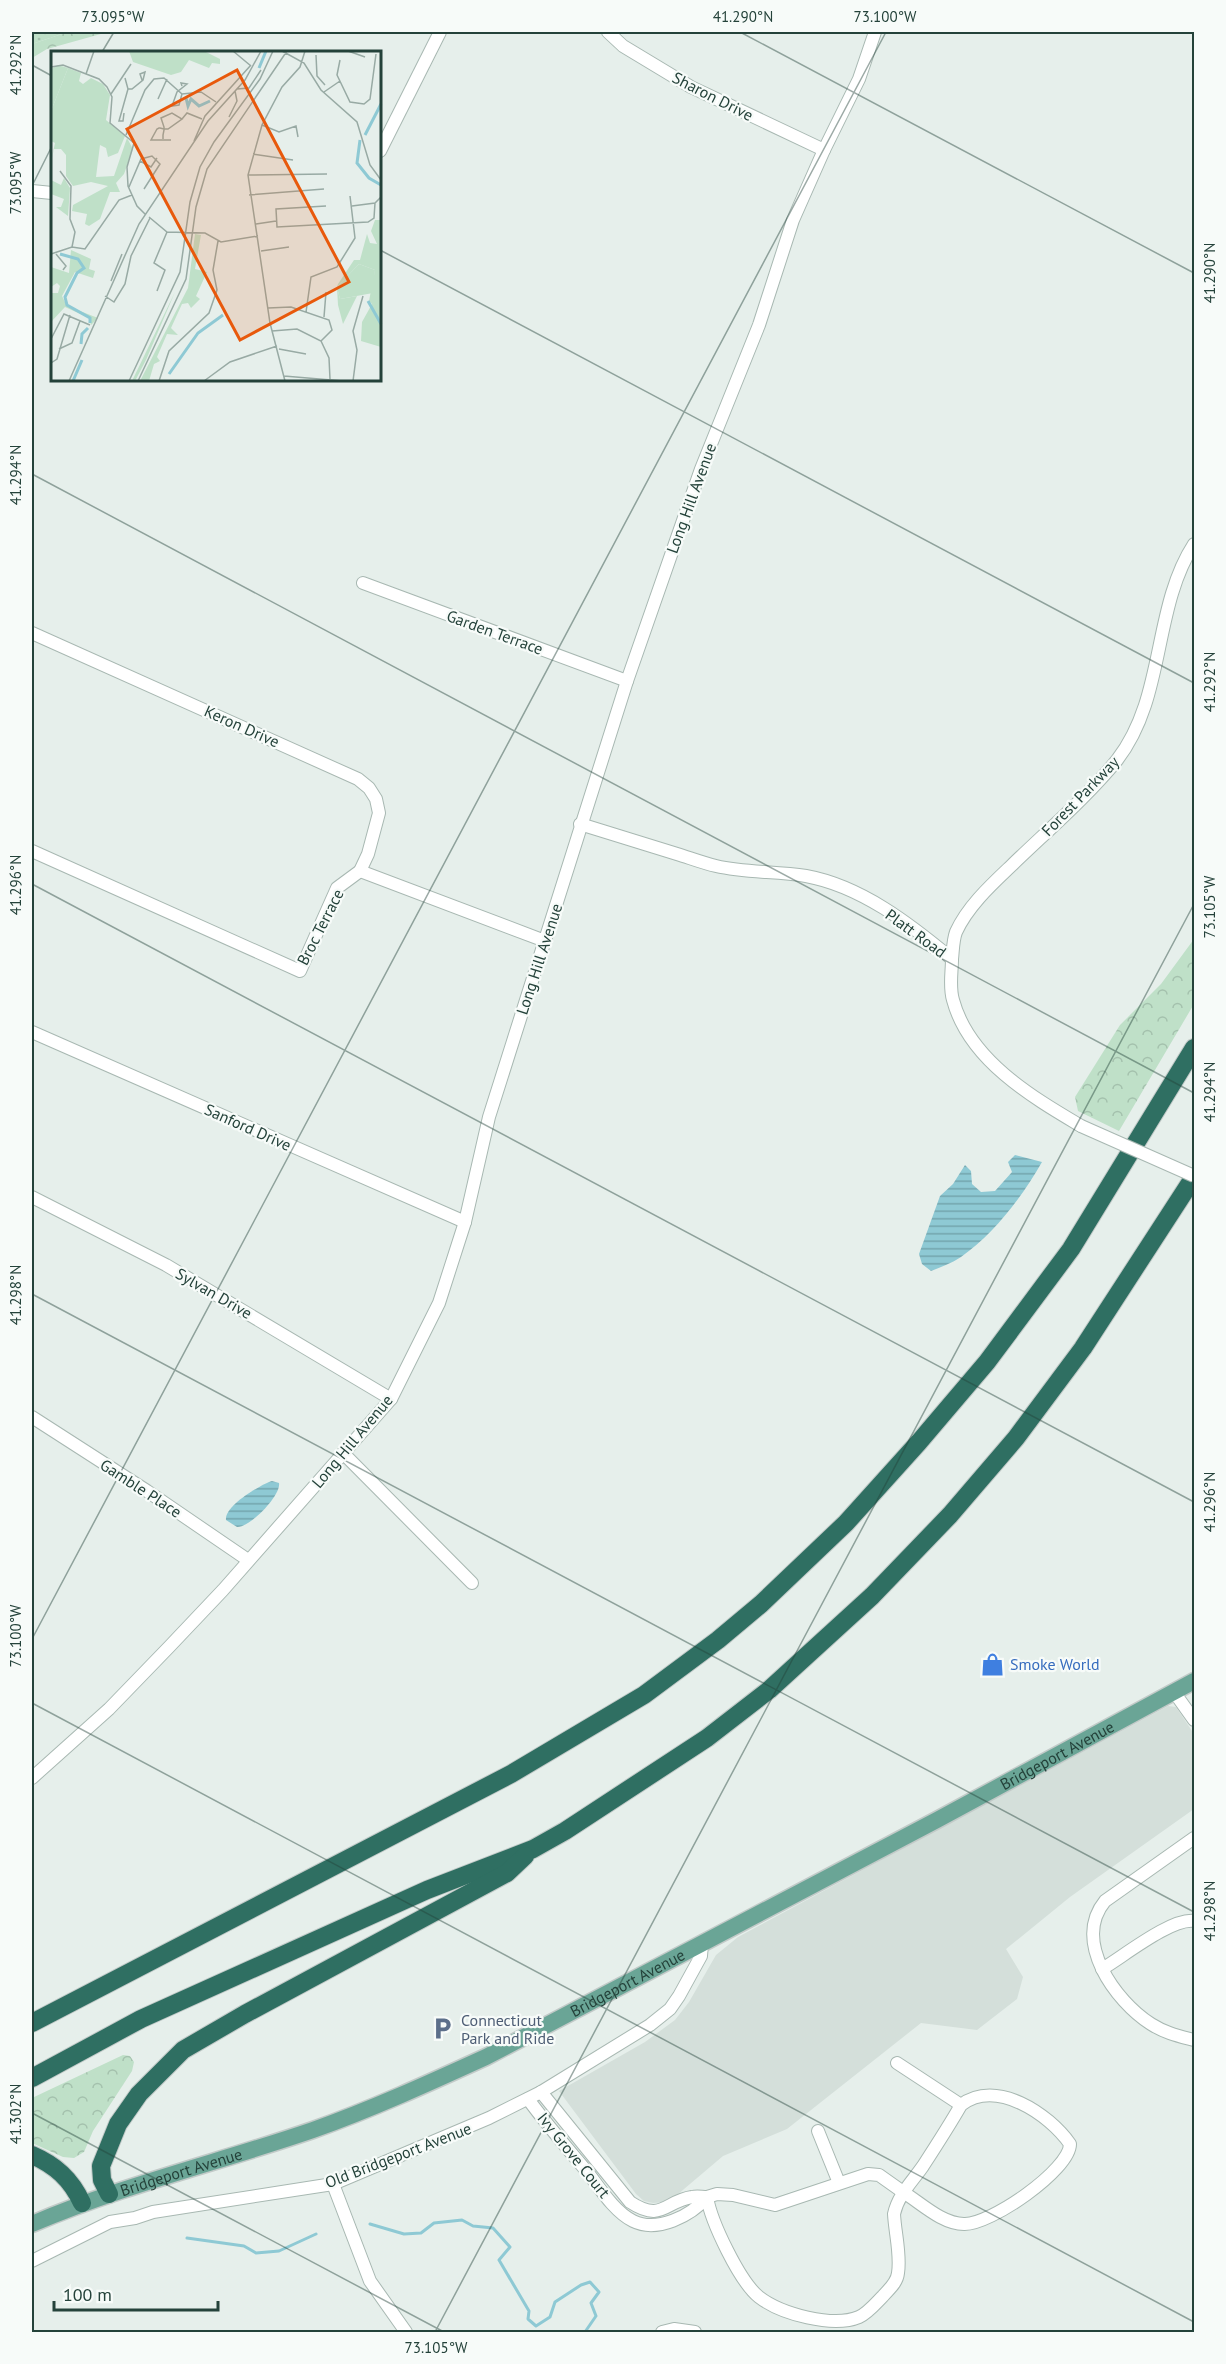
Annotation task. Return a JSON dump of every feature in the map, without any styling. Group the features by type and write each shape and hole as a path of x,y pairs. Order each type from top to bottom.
{"highway":[{"path":"32,2023 511,1774 644,1695 735,1626 846,1523 987,1362 1071,1249 1194,1048"},
{"path":"32,2078 141,2019 427,1890 533,1849 565,1831 707,1738 770,1690 872,1596 950,1515 1016,1438 1083,1348 1194,1177"},
{"path":"109,2194 102,2180 101,2166 118,2124 139,2094 183,2050 245,2014 507,1873 533,1849"},
{"path":"32,2154 50,2163 66,2176 82,2203"}],"main road":[{"name":"Bridgeport Avenue","path":"32,2224 109,2194 314,2130 422,2087 486,2057 1193,1684"}],"street":[{"path":"381,149 440,32"},
{"name":"Sharon Drive","path":"608,32 623,46 691,87 824,150"},
{"name":"Long Hill Avenue","path":"33,1774 124,1694 200,1615 391,1399 439,1303 465,1222 489,1117 627,681 700,469 759,325 793,220 859,79 875,32"},
{"path":"32,191 51,193"},
{"name":"Forest Parkway","path":"952,959 957,932 987,890 1107,772 1130,740 1142,718 1180,568 1194,544"},
{"name":"Garden Terrace","path":"363,583 627,681"},
{"name":"Keron Drive","path":"32,633 358,779 369,788 376,799 378,813 368,854 360,871"},
{"name":"Platt Road","path":"580,824 713,866 748,872 778,872 808,876 839,884 866,897 952,959 952,998 972,1040 990,1061 1030,1094 1082,1126 1194,1177"},
{"name":"Broc Terrace","path":"32,850 300,971 337,888 360,871"},
{"path":"360,871 545,941"},
{"name":"Sanford Drive","path":"32,1032 465,1222"},
{"name":"Sylvan Drive","path":"32,1197 166,1265 391,1399"},
{"name":"Gamble Place","path":"32,1418 147,1491 248,1560"},
{"path":"343,1452 472,1583"},
{"path":"1174,1692 1194,1720"},
{"path":"1194,1838 1118,1890 1097,1910 1093,1921 1093,1943 1102,1969 1137,2013 1170,2034 1194,2040"},
{"path":"1102,1969 1165,1929 1179,1922 1194,1921"},
{"name":"Old Bridgeport Avenue","path":"32,2261 110,2222 153,2212 333,2184 453,2134 528,2099 632,2038 669,2009 679,1996 701,1956 702,1944"},
{"path":"897,2063 961,2105"},
{"name":"Ivy Grove Court","path":"541,2092 633,2221 649,2226 662,2224 697,2208 707,2197"},
{"path":"903,2192 879,2175 868,2174 784,2204 775,2205 732,2195 717,2194 707,2197 721,2237 750,2288 759,2297 772,2304 827,2322 842,2321 862,2316 896,2280 899,2262 894,2214 903,2192 938,2143 961,2105 966,2101 987,2096 1022,2103 1051,2123 1070,2144 1070,2152 1038,2185 994,2216 981,2222 962,2224 950,2222 903,2192"},
{"name":"Ivy Grove Court","path":"528,2099 625,2207"},
{"path":"818,2132 839,2183"},
{"path":"333,2184 370,2281 406,2332"},
{"path":"662,2332 674,2329 695,2332"}],"shaded area":[{"path":"1168,1706 1176,1707 1194,1734 1194,1809 1070,1897 1006,1949 1023,1977 1017,1999 977,2030 921,2023 787,2129 723,2156 666,2202 644,2201 636,2194 559,2091 645,2042 675,2020 689,2002 716,1955 738,1937"}],"green space":[{"path":"32,32 68,32 32,44"},
{"path":"68,32 108,32 47,49 32,58 32,44"},
{"path":"1194,939 1194,1004 1119,1131 1078,1111 1075,1097 1120,1025 1161,984"},
{"path":"123,2055 130,2056 134,2062 132,2071 93,2131 84,2152 74,2158 63,2157 32,2143 32,2098"}],"water":[{"path":"1015,1155 1042,1162 1026,1188 996,1226 958,1259 931,1271 922,1264 919,1254 940,1196 953,1184 965,1165 971,1171 972,1184 981,1192 995,1191 1012,1172 1008,1162"},
{"path":"272,1481 279,1483 275,1496 256,1517 237,1527 226,1520 227,1514 237,1503 252,1491"}],"waterway":[{"path":"370,2224 404,2234 421,2233 434,2223 462,2220 473,2226 493,2228 510,2247 499,2260 529,2311 528,2319 536,2326 550,2317 555,2302 581,2285 590,2282 599,2292 591,2303 596,2316 585,2332"},
{"path":"187,2238 244,2246 256,2253 279,2251 316,2234"}],"place":[{"name":"Smoke World","path":"992,1664"},
{"name":"Connecticut Park and Ride","path":"443,2029"}]}
